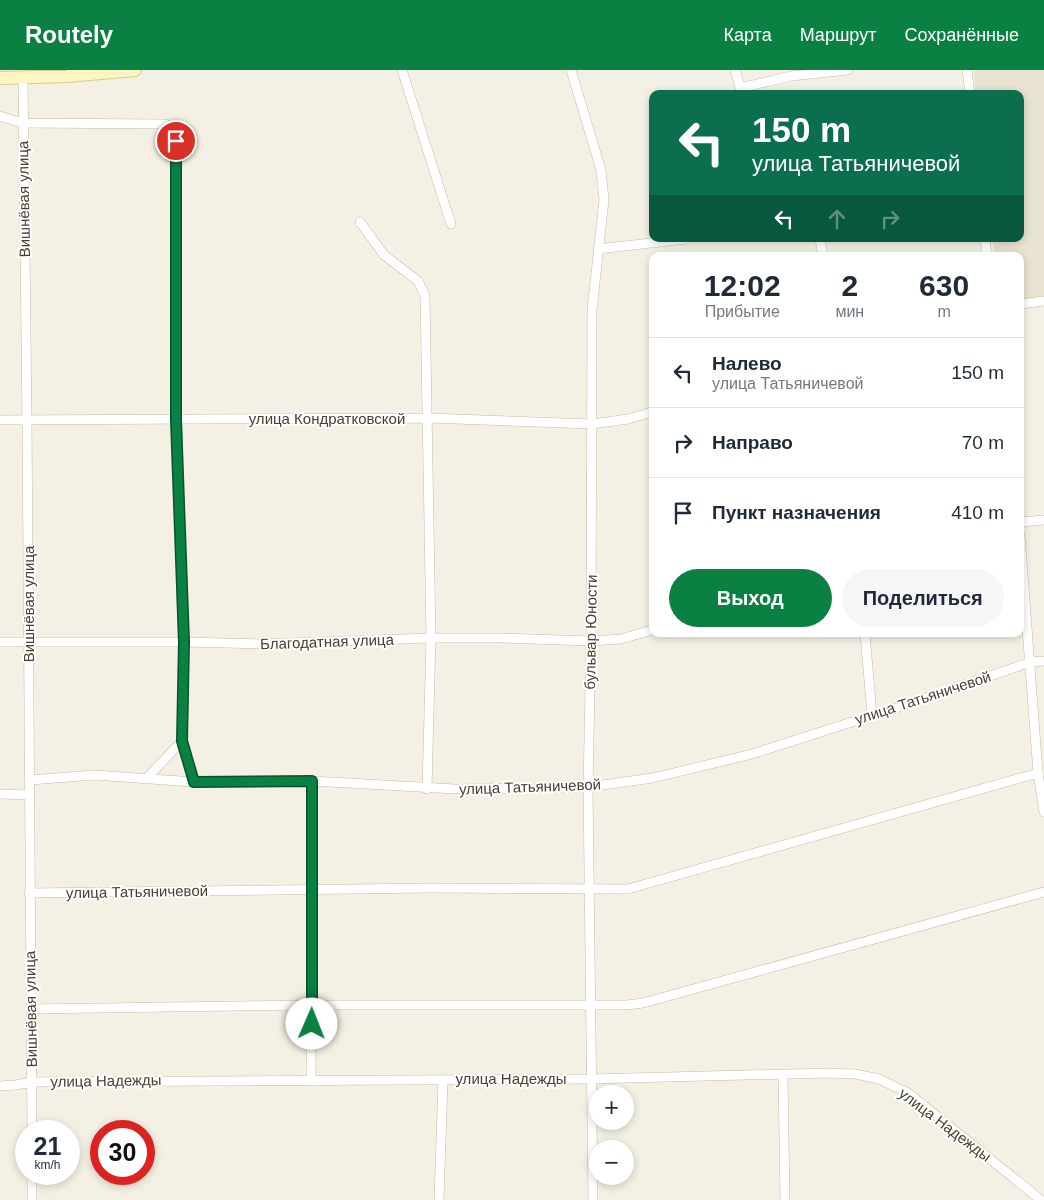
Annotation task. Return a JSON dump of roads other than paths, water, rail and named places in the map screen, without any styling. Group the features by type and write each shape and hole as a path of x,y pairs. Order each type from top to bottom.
{"main road":[{"path":"0,78 68,76 135,70"}],"street":[{"path":"402,70 451,224"},
{"name":"бульвар Юности","path":"571,70 601,170 604,200 592,310 591,641 588,787 593,1200"},
{"path":"735,70 741,90"},
{"path":"744,90 791,76 848,70"},
{"path":"967,70 970,90"},
{"name":"Вишнёвая улица","path":"23,78 32,1120"},
{"path":"0,116 22,123 165,124 176,129 176,420 184,642 182,741 194,782"},
{"path":"360,222 384,255 418,281 425,296 431,638 427,789"},
{"path":"598,249 660,242"},
{"path":"1024,304 1044,301"},
{"name":"улица Кондратковской","path":"0,420 428,418 592,424 628,419 649,413"},
{"path":"1024,522 1044,520"},
{"path":"1024,581 1038,773 1044,812"},
{"name":"Благодатная улица","path":"0,642 262,644 431,638 591,641 620,639 649,631"},
{"path":"864,637 872,715"},
{"name":"улица Татьяничевой","path":"30,780 94,775 194,782 312,781 427,789 588,787 653,778 752,754 1031,662 1044,661"},
{"path":"146,779 182,741"},
{"name":"улица Татьяничевой","path":"29,893 429,888 628,889 1038,773"},
{"path":"311,1080 312,781"},
{"path":"0,794 30,795"},
{"path":"31,1009 312,1005 627,1005 643,1003 1044,892"},
{"name":"улица Надежды","path":"0,1086 16,1086 32,1082 591,1079 826,1073 855,1074 879,1080 908,1093 1041,1200"},
{"path":"783,1075 785,1200"},
{"path":"439,1200 443,1080"},
{"path":"32,1185 32,1200"}]}
